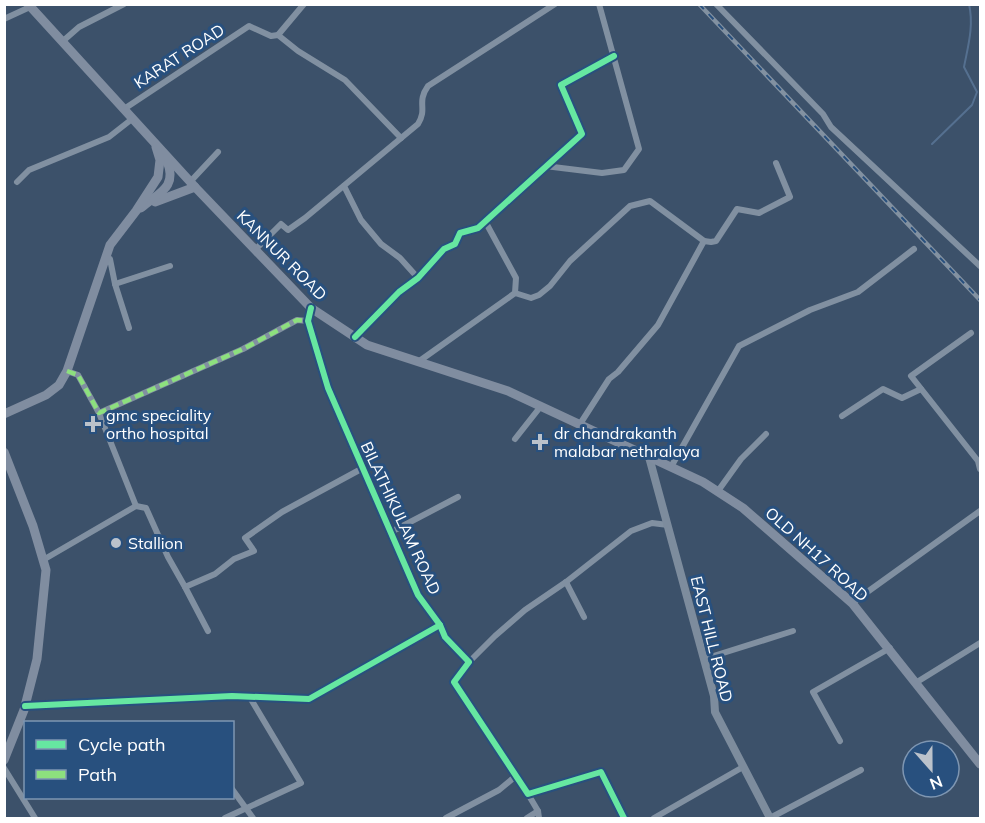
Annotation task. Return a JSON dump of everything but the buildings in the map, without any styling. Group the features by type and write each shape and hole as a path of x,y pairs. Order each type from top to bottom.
{"main road":[{"name":"KANNUR ROAD","path":"29,6 192,185 311,308 367,345 508,390 650,457"},
{"path":"5,412 46,395 59,385 67,371 110,245 158,177 160,160 156,145"},
{"path":"136,211 160,194 171,182 172,172 164,154"},
{"path":"136,211 192,185"},
{"path":"4,452 33,526 46,570 37,659 25,706 4,760"},
{"name":"OLD NH17 ROAD","path":"650,457 703,482 743,508 852,603 981,764"}],"street":[{"path":"63,41 79,27 124,4"},
{"path":"304,4 278,35 298,51 345,80 401,138"},
{"path":"255,250 281,224 288,230 418,124 423,116 421,96 428,86 555,4"},
{"path":"545,166 602,173 624,171 639,149 599,4"},
{"path":"716,4 823,114 831,127 981,266"},
{"path":"4,19 29,6"},
{"name":"KARAT ROAD","path":"124,109 249,26 271,36 278,35"},
{"path":"355,337 399,292 418,278 444,249 455,244 460,233 478,228 582,134 561,85 614,56"},
{"path":"17,182 29,170 109,137 132,119"},
{"path":"192,185 218,152"},
{"path":"515,293 531,298 539,295 550,286 570,261 612,222 630,206 640,202 650,201 704,241 716,241 737,209 759,213 790,197 776,163"},
{"path":"344,186 361,220 381,244 400,258 418,278"},
{"path":"485,221 516,278 515,293"},
{"path":"580,424 609,379 618,372 658,325 704,241"},
{"path":"671,467 739,346 810,310 858,292 914,249"},
{"path":"106,258 112,263 115,284 129,328"},
{"path":"115,284 170,266"},
{"path":"418,362 515,293"},
{"name":"BILATHIKULAM ROAD","path":"311,308 308,321 328,388 418,595 440,625 445,637 469,663"},
{"path":"99,413 243,349 297,320 308,321"},
{"path":"971,333 911,376 978,461 981,469"},
{"path":"67,371 78,375 99,413 136,506"},
{"path":"842,416 883,389 902,398 921,389"},
{"path":"515,439 541,406"},
{"path":"718,491 741,459 766,434"},
{"name":"EAST HILL ROAD","path":"650,457 714,696 715,712 770,818"},
{"path":"185,586 215,573 234,559 254,551 245,538 282,512 363,468"},
{"path":"391,532 458,497"},
{"path":"43,560 136,506 146,508 168,557 208,631"},
{"path":"852,603 981,511"},
{"path":"527,819 538,815 528,794 454,682 495,636 525,610 566,582 632,531 652,523 668,525"},
{"path":"566,582 584,617"},
{"path":"25,706 249,696 309,699 440,625"},
{"path":"704,659 793,631"},
{"path":"917,682 981,643"},
{"path":"840,741 813,692 890,648"},
{"path":"225,819 302,783 249,696"},
{"path":"654,819 743,767"},
{"path":"4,768 35,819"},
{"path":"770,818 861,770"},
{"path":"528,794 601,772 624,819"},
{"path":"446,819 499,790 517,775"},
{"path":"234,792 253,819"}],"waterway":[{"path":"932,144 972,105 977,92 964,67 971,28 969,4"}],"railway":[{"path":"699,4 980,300"}],"marked path":[{"path":"67,371 78,375 99,413 243,349 297,320 308,321"}],"cycle path":[{"path":"355,337 399,292 418,278 444,249 455,244 460,233 478,228 582,134 561,85 614,56"},
{"path":"311,308 308,321 328,388 418,595 440,625 445,637 469,662 454,682 528,794 601,772 624,818"},
{"path":"25,706 232,696 309,699 440,625"}],"place":[{"name":"gmc speciality ortho hospital","path":"93,424"},
{"name":"dr chandrakanth malabar nethralaya","path":"540,442"},
{"name":"Stallion","path":"116,543"}]}
